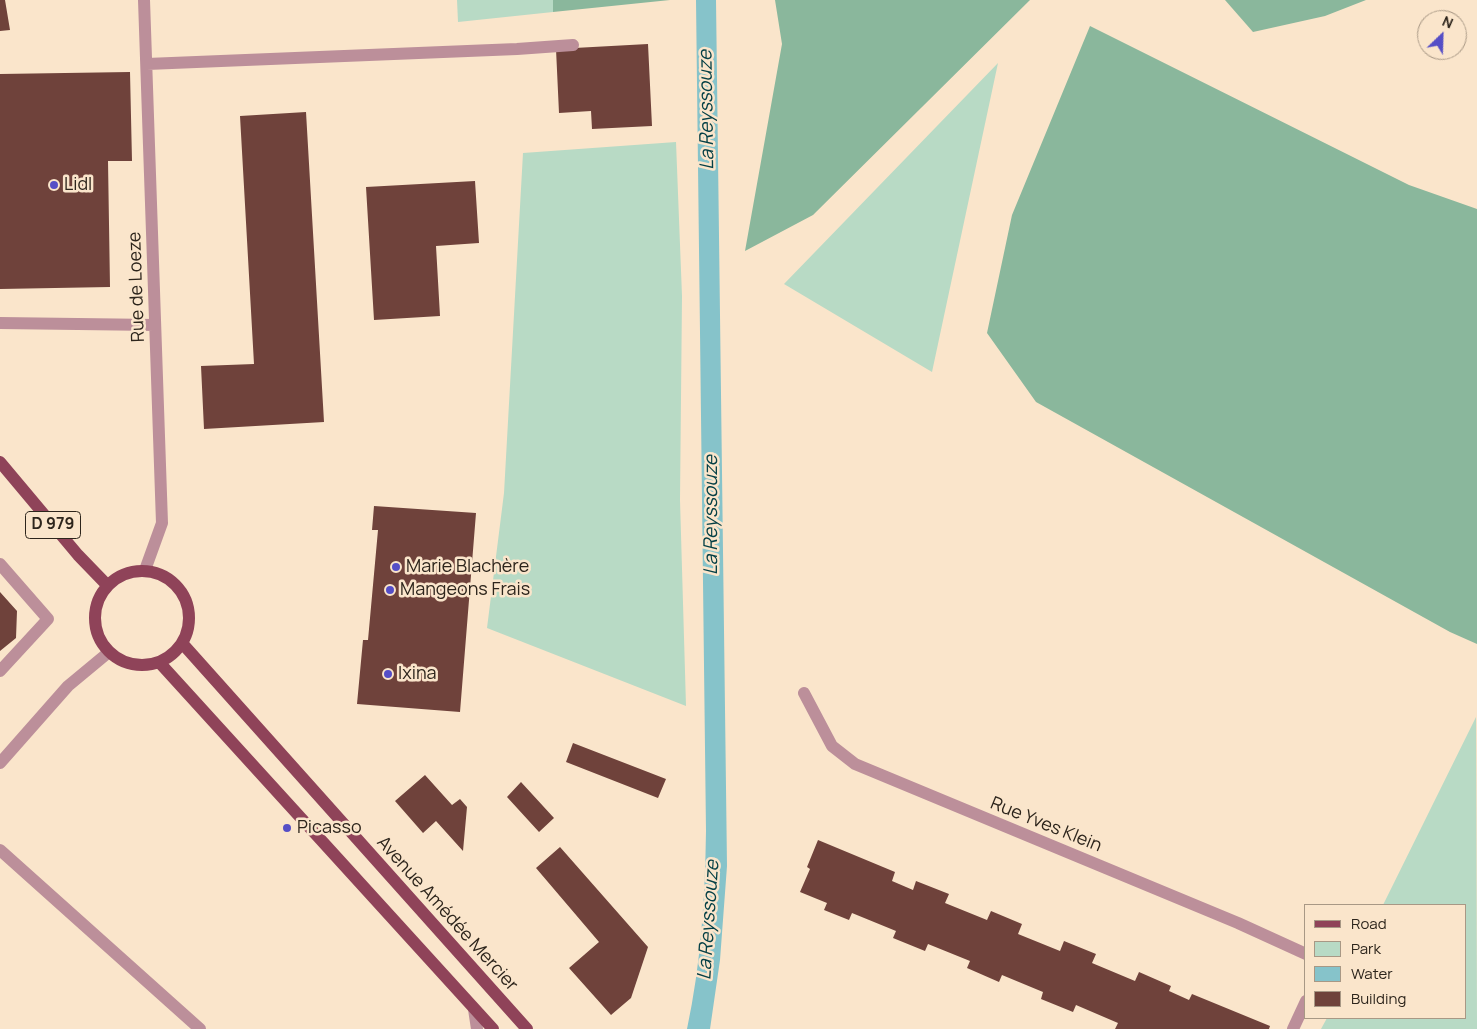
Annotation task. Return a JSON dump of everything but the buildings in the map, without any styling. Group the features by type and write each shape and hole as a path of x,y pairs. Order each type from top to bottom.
{"main road":[{"name":"D 979","path":"0,462 78,555 107,585"},
{"path":"145,570 161,574 174,583 184,596 189,612 188,628 182,643 172,655 159,662 146,665 120,660 108,652 100,640 95,626 94,612 99,598 107,585 124,574 145,570"},
{"name":"Avenue Amédée Mercier","path":"182,643 527,1029"},
{"path":"159,662 493,1029"}],"street":[{"name":"Rue de Loeze","path":"144,0 162,523 145,570"},
{"path":"147,64 517,49 573,45"},
{"path":"0,323 156,325"},
{"path":"0,564 48,619 0,671"},
{"path":"0,762 68,686 108,652"},
{"name":"Rue Yves Klein","path":"804,693 832,746 855,764 1238,923 1304,953"},
{"path":"0,850 200,1029"},
{"path":"1293,1029 1304,1005"},
{"path":"474,1009 477,1029"}],"green space":[{"path":"457,0 553,0 553,12 458,22"},
{"path":"553,0 670,0 553,12"},
{"path":"775,0 1030,0 813,215 745,251 782,44"},
{"path":"1225,0 1366,0 1325,16 1253,32"},
{"path":"1090,26 1409,185 1477,209 1477,644 1450,632 1036,402 987,333 1012,215"},
{"path":"998,63 932,372 784,284"},
{"path":"676,142 682,296 680,500 686,706 487,628 504,493 523,153"},
{"path":"1476,717 1477,1029 1321,1029 1326,1019 1467,1019 1467,904 1383,904"}],"water":[{"name":"La Reyssouze","path":"696,0 716,0 727,866 720,960 710,1029 687,1029 696,980 701,931 706,831"}],"place":[{"name":"Lidl","path":"54,185"},
{"name":"Marie Blachère","path":"396,567"},
{"name":"Mangeons Frais","path":"390,590"},
{"name":"Ixina","path":"388,674"},
{"name":"Picasso","path":"287,828"}]}
